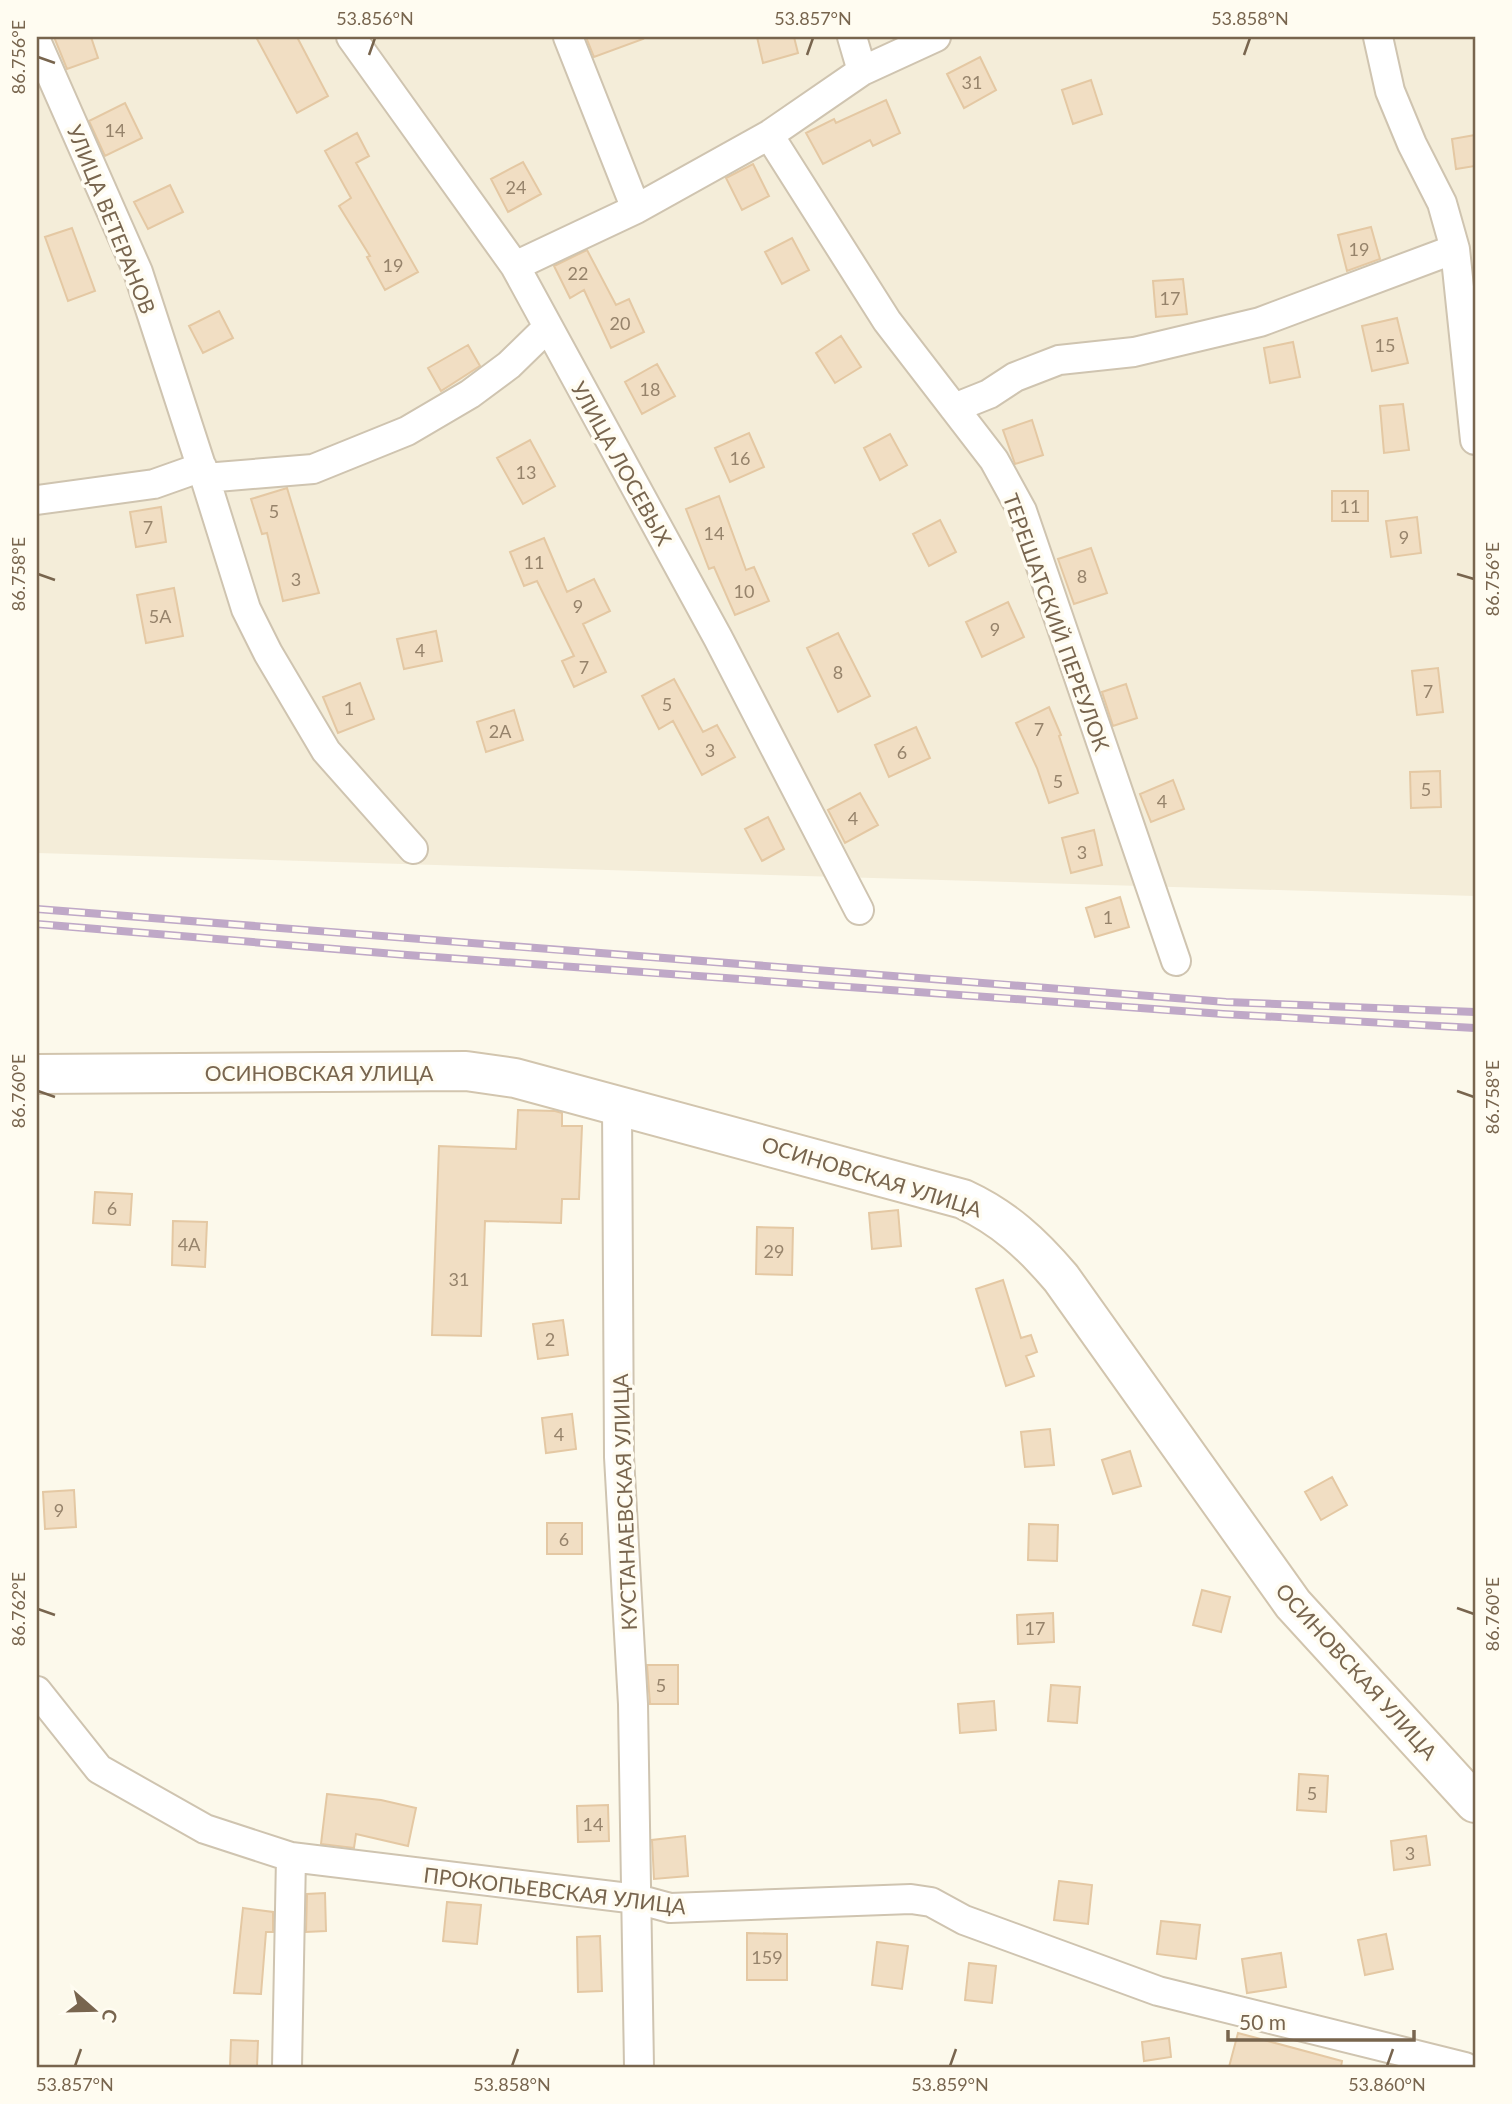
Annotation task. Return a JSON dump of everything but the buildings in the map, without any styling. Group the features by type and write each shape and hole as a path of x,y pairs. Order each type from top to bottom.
{"main road":[{"name":"ОСИНОВСКАЯ УЛИЦА","path":"37,1074 466,1071 540,1083 963,1199 994,1213 1022,1236 1061,1278 1293,1604 1475,1803"}],"street":[{"name":"УЛИЦА ЛОСЕВЫХ","path":"351,37 515,266 718,638 859,910"},
{"path":"568,37 636,209"},
{"path":"852,37 862,71"},
{"path":"515,266 636,209 769,135 862,71 936,37"},
{"path":"1378,37 1390,91 1412,144 1442,203 1455,249 1475,440"},
{"name":"УЛИЦА ВЕТЕРАНОВ","path":"37,43 138,272 246,609 268,653 326,751 412,849"},
{"name":"ТЕРЕШАТСКИЙ ПЕРЕУЛОК","path":"769,135 887,321 994,460 1022,511 1177,961"},
{"path":"954,408 989,394 1015,377 1059,360 1134,352 1260,322 1455,249"},
{"path":"37,500 154,484 203,472 313,468 407,431 470,394 509,365 548,327"},
{"name":"КУСТАНАЕВСКАЯ УЛИЦА","path":"617,1104 619,1457 634,1704 639,2067"},
{"name":"ПРОКОПЬЕВСКАЯ УЛИЦА","path":"37,1691 99,1769 205,1829 291,1857 637,1899 670,1908 911,1899 931,1902 964,1920 1158,1991 1465,2067"},
{"path":"287,2067 291,1857"}],"shaded area":[{"path":"37,37 1475,37 1475,896 37,853"}],"railway":[{"path":"37,909 1226,1002 1475,1012"},
{"path":"37,924 407,955 1223,1014 1475,1028"}]}
